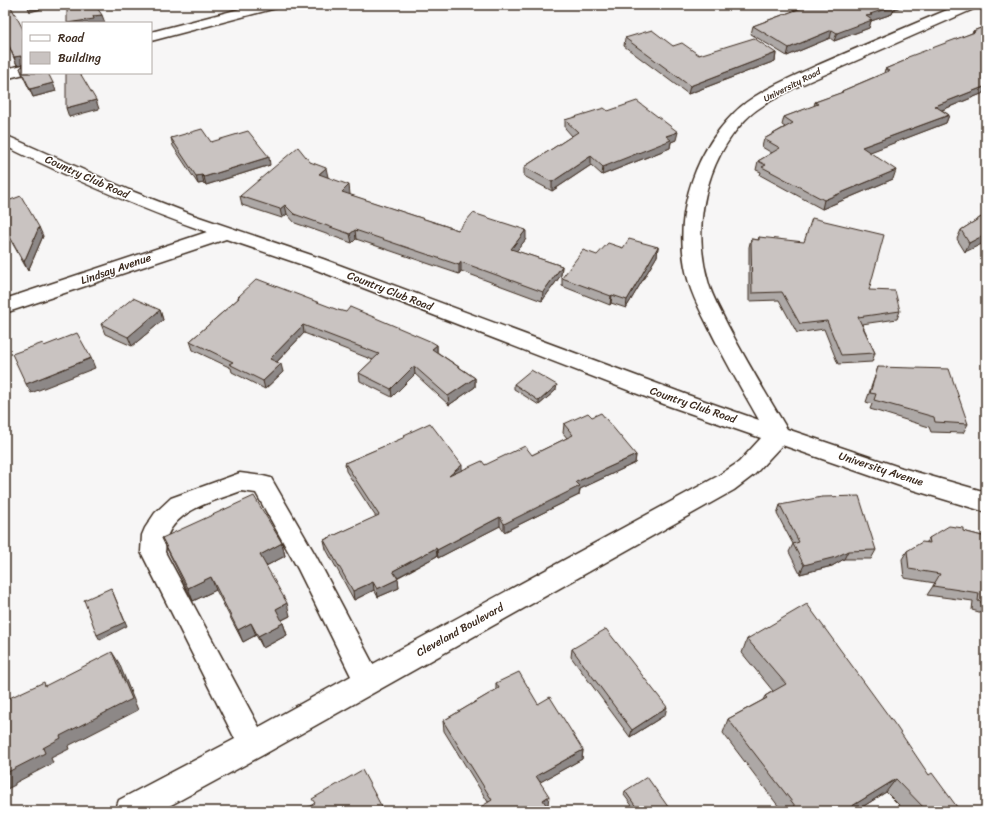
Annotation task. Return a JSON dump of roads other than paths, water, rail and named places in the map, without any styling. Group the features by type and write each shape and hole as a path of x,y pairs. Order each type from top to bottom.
{"street":[{"path":"152,37 271,5"},
{"name":"University Road","path":"778,434 725,340 704,298 698,281 691,239 694,204 705,169 715,148 740,116 760,101 788,85 822,69 971,5"},
{"path":"5,74 22,70"},
{"name":"Country Club Road","path":"5,140 123,194 323,266 677,400 778,434"},
{"name":"Lindsay Avenue","path":"5,306 227,232"},
{"name":"University Avenue","path":"778,434 900,477 986,502"},
{"name":"Cleveland Boulevard","path":"130,811 253,745 726,483 747,468 778,434"},
{"path":"253,745 153,552 154,535 164,520 179,505 240,482 263,485 307,563 334,618 368,681"}]}
